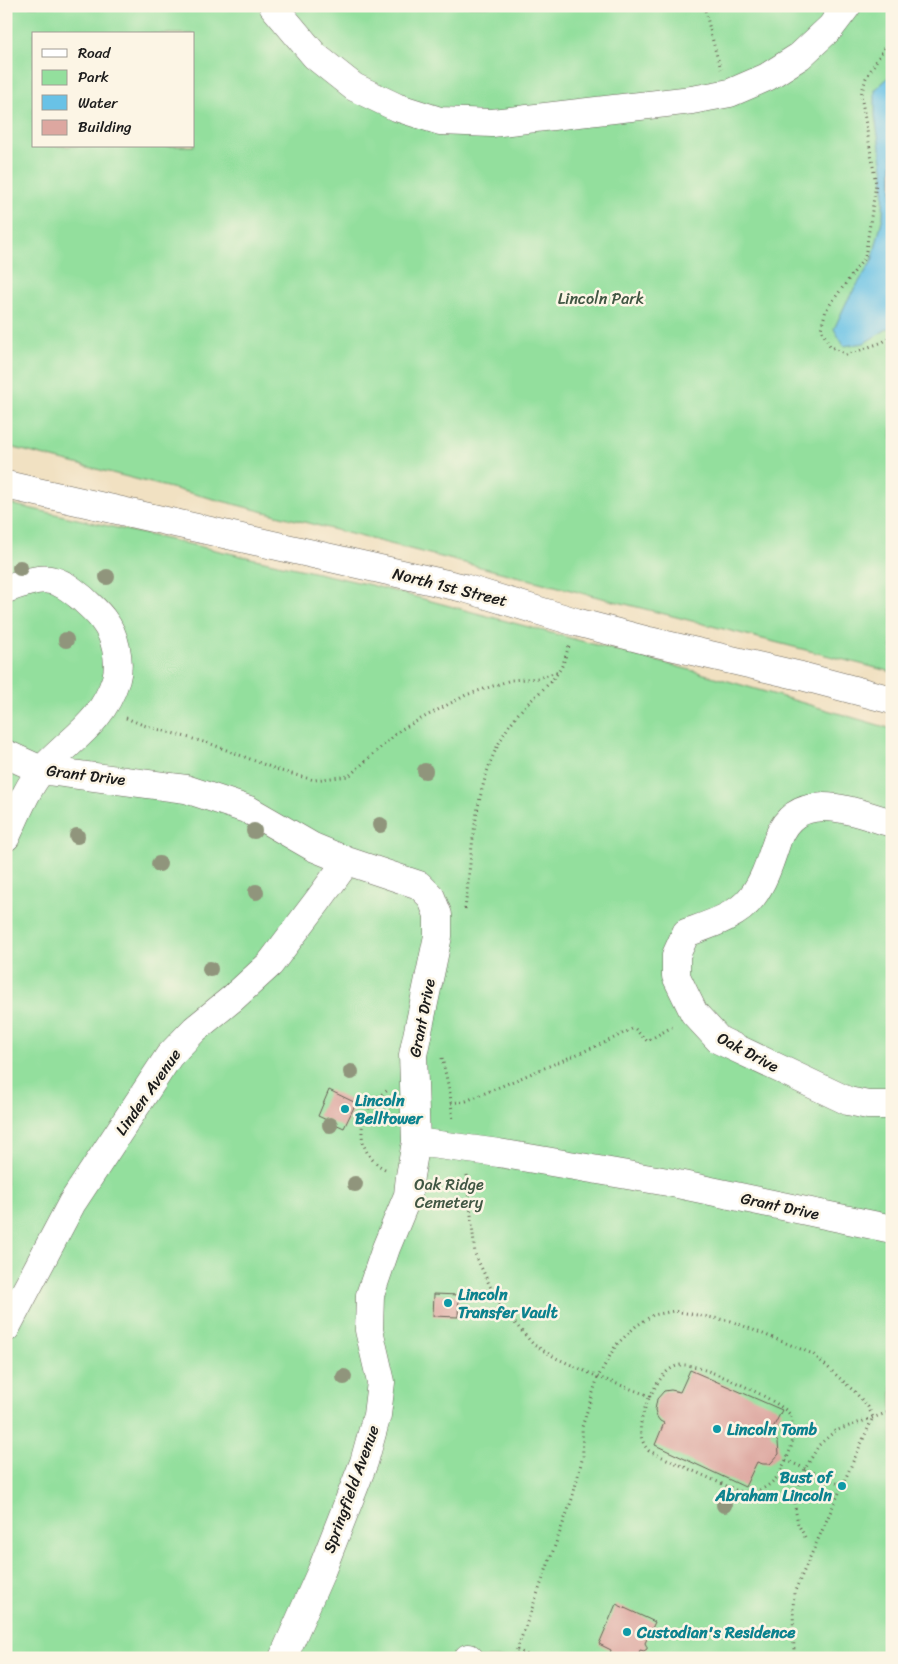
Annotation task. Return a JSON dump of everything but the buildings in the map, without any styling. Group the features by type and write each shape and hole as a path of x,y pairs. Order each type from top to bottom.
{"street":[{"path":"273,6 315,56 354,87 396,107 440,121 492,123 692,100 730,93 767,77 800,56 831,27 847,6"},
{"name":"North 1st Street","path":"6,485 464,588 640,639 801,676 892,700"},
{"path":"6,589 19,584 50,579 71,588 104,621 113,637 118,659 116,678 103,709 85,730 42,770 22,802 6,837"},
{"name":"Grant Drive","path":"6,754 42,770 186,788 249,810 313,847 347,861 420,885 431,897 438,915 438,936 413,1055 416,1142 499,1153 668,1182 892,1229"},
{"name":"Oak Drive","path":"892,823 844,809 821,806 802,811 788,820 779,835 764,876 752,898 736,912 686,933 676,955 676,976 694,1013 718,1040 848,1101 868,1105 892,1105"},
{"name":"Linden Avenue","path":"6,1328 72,1204 169,1056 195,1028 233,998 270,964 347,861"},
{"name":"Springfield Avenue","path":"283,1658 321,1572 360,1471 377,1415 381,1382 369,1330 370,1295 386,1248 408,1195 416,1142"}],"path":[{"path":"704,6 721,68"},
{"path":"892,35 866,78 861,96 876,184 865,256 826,310 821,329 830,346 846,355 883,342 892,336"},
{"path":"464,918 476,827 486,771 499,744 515,718 560,671 570,644"},
{"path":"103,709 142,724 211,744 281,771 314,780 349,776 400,730 466,695 511,680 539,678 560,671"},
{"path":"451,1102 466,1101 606,1042 634,1028 647,1040 678,1024"},
{"path":"442,1048 453,1121"},
{"path":"410,1176 388,1170 377,1164 366,1152 361,1137 363,1119 373,1101 388,1090 414,1080"},
{"path":"468,1185 475,1254 497,1301 534,1345 598,1377 650,1396"},
{"path":"515,1655 572,1499 583,1456 582,1427 598,1377 616,1344 636,1326 653,1315 674,1311 731,1321 814,1354 855,1392 868,1407 873,1417"},
{"path":"680,1365 691,1365 707,1370 764,1396 783,1407 791,1416 794,1441 786,1460 777,1477 763,1490 749,1493 738,1492 649,1451 641,1438 641,1426 643,1414 650,1396 666,1373 680,1365"},
{"path":"805,1537 798,1524 795,1495 805,1469 819,1445 835,1432 892,1411"},
{"path":"792,1658 792,1608 794,1593 873,1417"},
{"path":"786,1460 843,1486"},
{"path":"517,1650 534,1658"}],"green space":[{"name":"Lincoln Park","path":"6,6 892,6 892,672 6,446"},
{"name":"Oak Ridge Cemetery","path":"6,503 371,585 694,671 892,729 892,1658 6,1658"}],"water":[{"path":"892,74 892,326 864,343 844,346 834,329 847,301 872,261 883,216 884,174 875,116 875,90"}],"place":[{"name":"Lincoln Belltower","path":"345,1109"},
{"name":"Lincoln Transfer Vault","path":"448,1303"},
{"name":"Lincoln Tomb","path":"717,1429"},
{"name":"Bust of Abraham Lincoln","path":"842,1486"},
{"name":"Custodian's Residence","path":"627,1632"}]}
